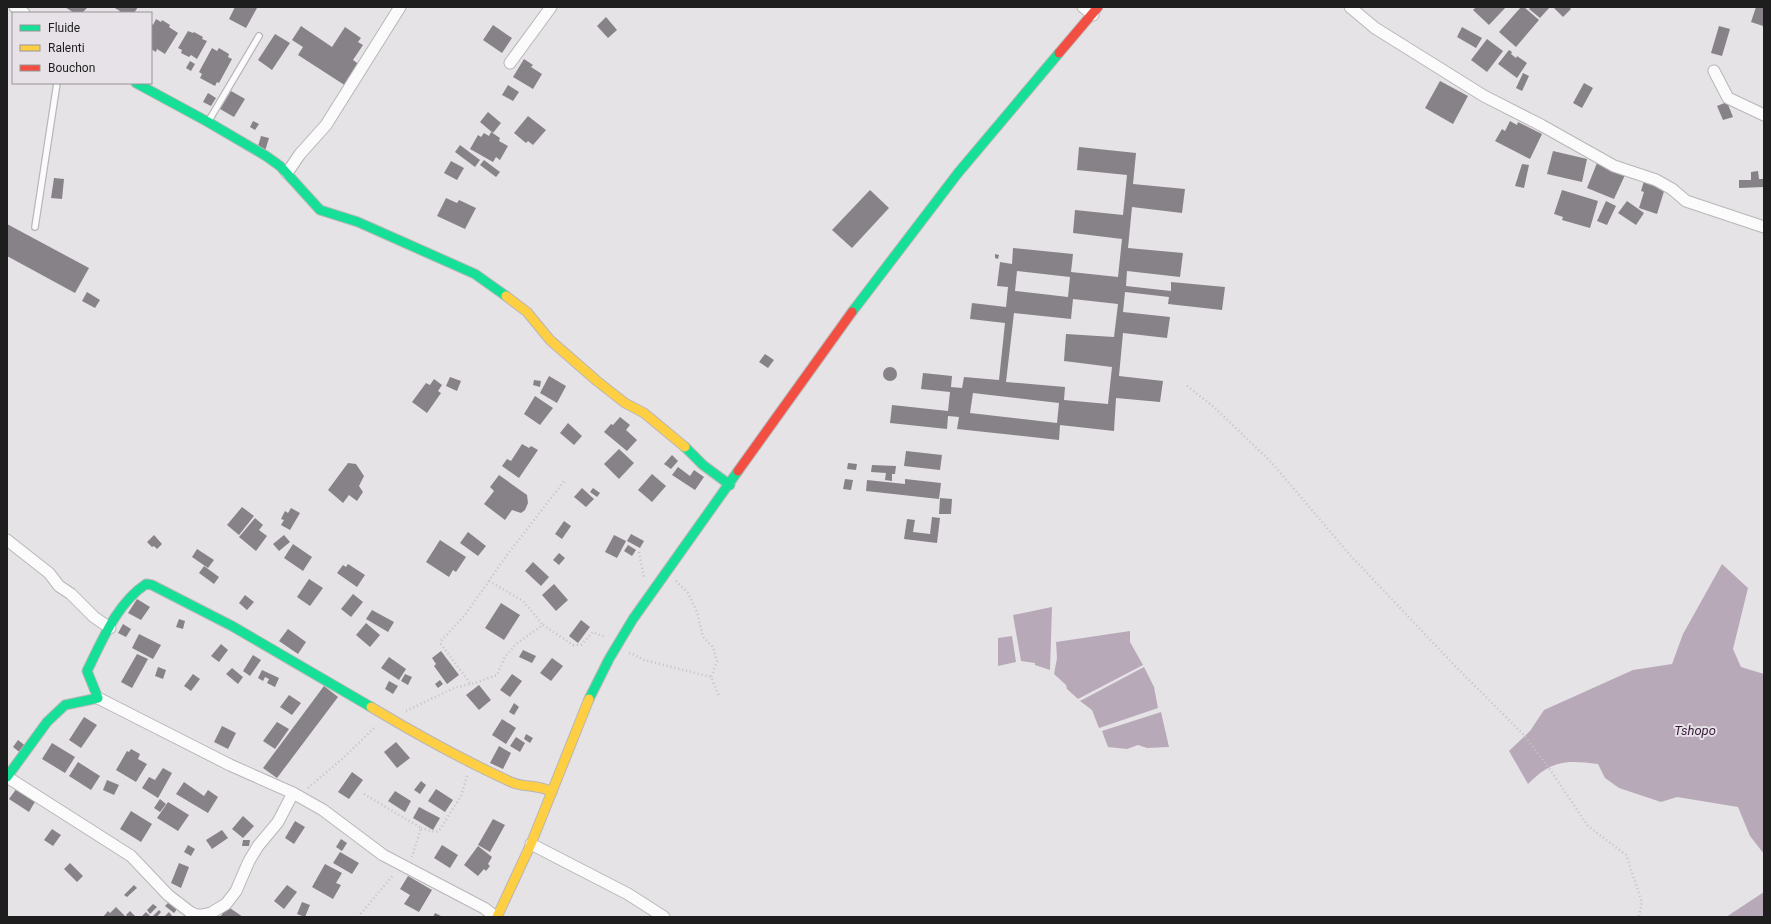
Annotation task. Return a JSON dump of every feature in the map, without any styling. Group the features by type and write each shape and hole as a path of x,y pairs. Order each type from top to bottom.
{"street":[{"path":"287,173 300,154 326,125 400,7"},
{"path":"510,63 551,7"},
{"path":"295,794 278,822 258,846 249,861 236,891 226,904 211,913 196,915 168,895 131,856 7,777 47,722 65,705 98,698 230,765 295,794 323,810 382,855 484,908 496,917 531,844 587,704 617,646 649,598 841,326 958,173 1095,11 1083,7"},
{"path":"1350,7 1375,28 1484,96 1541,125 1614,166 1656,180 1672,189 1686,201 1764,227"},
{"path":"1714,71 1728,98 1764,115"},
{"path":"138,84 208,122 266,156 287,173 320,210 358,222 474,274 493,286 527,312 550,340 597,381 625,403 644,413 703,465 730,485"},
{"path":"7,540 49,573 60,586 71,594 94,617 110,628"},
{"path":"98,698 87,670 110,628 134,594 142,586 146,584 152,585 232,626 422,738 513,783 543,787 552,792"},
{"path":"531,844 628,894 664,917"}],"lane":[{"path":"208,122 259,36"},
{"path":"35,227 57,84"}],"path":[{"path":"1187,386 1215,408 1272,463 1350,555 1456,667 1523,734 1549,768 1588,826 1626,854 1642,902 1639,917"},
{"path":"470,683 441,644 441,641 465,615 565,480"},
{"path":"639,552 649,598"},
{"path":"668,572 688,593 697,612 703,637 713,647 717,661 711,677 718,696"},
{"path":"489,581 523,601 543,625 573,645 581,645 593,632 644,660 676,670 705,674 711,677"},
{"path":"295,794 315,783 342,759 370,729 388,718 454,688 475,683 497,675 505,657 516,644 543,625"},
{"path":"364,794 421,828 435,832 439,831 461,796 471,763"},
{"path":"358,917 405,868 421,828"}],"water":[{"name":"Tshopo","path":"1722,564 1748,588 1733,649 1741,667 1764,674 1764,854 1750,836 1738,807 1677,797 1661,802 1619,788 1605,778 1598,764 1568,762 1552,766 1528,784 1509,751 1530,731 1544,710 1633,670 1672,664 1683,634"},
{"path":"1052,607 1050,670 1035,665 1035,663 1021,661 1013,615"},
{"path":"1130,631 1130,642 1143,665 1078,699 1054,674 1057,658 1056,642"},
{"path":"1012,636 1016,662 998,666 998,638"},
{"path":"1144,667 1154,687 1158,708 1099,728 1092,710 1080,701"},
{"path":"1161,712 1169,747 1147,748 1138,745 1127,749 1108,747 1102,731"},
{"path":"1764,892 1764,917 1726,917"}],"building":[{"path":"65,7 88,7 83,12 72,12"},
{"path":"113,7 138,7 135,12 119,12 120,11"},
{"path":"235,7 257,8 246,28 229,19"},
{"path":"1476,7 1506,7 1489,25 1473,10"},
{"path":"1521,7 1524,7 1539,20 1516,47 1499,32"},
{"path":"1531,7 1550,7 1540,18 1529,9"},
{"path":"1553,7 1569,7 1571,9 1563,17"},
{"path":"1756,7 1764,7 1763,26 1751,22"},
{"path":"606,17 617,30 608,38 597,26"},
{"path":"156,19 161,22 162,20 178,33 165,54 157,49 156,52 152,50 152,24 153,25"},
{"path":"493,25 512,38 502,53 483,40"},
{"path":"301,26 332,47 345,27 361,38 358,42 363,45 353,60 360,65 346,86 298,55 303,47 292,40"},
{"path":"1719,26 1730,29 1722,56 1711,53"},
{"path":"1462,27 1482,38 1476,48 1457,37"},
{"path":"188,31 194,32 203,37 202,39 207,41 197,59 191,55 189,57 181,53 182,50 178,48"},
{"path":"275,34 290,43 272,70 258,60"},
{"path":"1487,39 1503,51 1487,72 1471,60"},
{"path":"212,48 217,51 219,48 229,54 228,57 232,59 219,83 217,82 215,86 200,78 202,74 199,72"},
{"path":"1509,50 1516,58 1517,56 1527,63 1517,78 1498,64"},
{"path":"524,59 533,65 531,67 542,74 533,89 513,77"},
{"path":"190,61 195,64 191,71 186,68"},
{"path":"1523,73 1529,76 1522,91 1516,88"},
{"path":"1440,81 1468,96 1453,124 1425,108"},
{"path":"1584,83 1593,88 1582,108 1573,103"},
{"path":"508,85 519,92 513,101 502,95"},
{"path":"231,91 245,99 234,117 220,109"},
{"path":"208,93 216,98 211,106 203,102"},
{"path":"1727,102 1733,117 1723,120 1717,106"},
{"path":"488,112 501,123 493,133 480,122"},
{"path":"528,116 546,130 533,145 528,141 526,143 514,133"},
{"path":"253,121 259,124 255,130 250,127"},
{"path":"1510,121 1517,125 1518,122 1542,134 1530,159 1495,141 1502,129 1505,131"},
{"path":"491,132 500,138 499,141 508,146 500,160 496,157 493,162 470,149 478,135 481,137 484,133 489,136"},
{"path":"261,136 269,138 265,151 257,150"},
{"path":"460,145 480,160 475,167 455,152"},
{"path":"1079,147 1136,153 1133,184 1185,189 1182,213 1132,207 1128,248 1183,253 1180,277 1127,271 1126,286 1171,291 1171,282 1225,287 1222,310 1168,304 1169,297 1125,292 1123,312 1170,317 1167,338 1123,333 1119,376 1163,381 1160,402 1116,398 1114,431 1060,425 1059,440 957,429 959,417 948,416 947,429 890,423 892,405 948,411 950,392 921,389 923,373 952,376 951,387 962,388 964,377 999,380 1005,323 970,319 972,303 1006,307 1008,287 997,286 1000,262 1012,264 1013,248 1073,254 1071,272 1118,277 1122,239 1073,233 1075,210 1123,215 1127,175 1077,170","holes":["1017,271 1070,277 1068,297 1015,291","1073,299 1118,304 1114,337 1066,334 1064,361 1112,367 1108,404 1064,400 1065,387 1006,382 1014,313 1071,319","973,393 1059,403 1057,423 970,413"]},
{"path":"1553,151 1587,159 1582,182 1547,174"},
{"path":"484,160 500,172 496,177 480,165"},
{"path":"451,161 464,168 457,180 444,173"},
{"path":"1597,163 1625,175 1614,199 1587,188"},
{"path":"1522,164 1529,165 1524,188 1515,186"},
{"path":"1758,171 1759,179 1764,179 1764,187 1739,188 1739,180 1751,180 1751,172"},
{"path":"54,178 64,179 62,199 51,198"},
{"path":"1644,181 1665,188 1657,214 1639,208 1644,192 1641,191"},
{"path":"870,190 889,208 852,248 832,230"},
{"path":"1562,190 1598,201 1590,228 1562,220 1563,217 1554,214"},
{"path":"446,198 457,203 459,200 476,208 465,229 437,216"},
{"path":"1606,201 1616,206 1607,225 1597,221"},
{"path":"1627,201 1644,213 1636,225 1618,213"},
{"path":"7,224 89,268 75,293 7,256"},
{"path":"995,254 999,255 998,259 995,258"},
{"path":"87,292 100,300 95,308 82,301"},
{"path":"765,354 774,360 768,368 759,362"},
{"path":"887,367 893,367 897,371 897,377 893,381 887,381 883,377 883,371"},
{"path":"549,376 566,386 557,403 540,393"},
{"path":"450,377 461,381 457,391 446,386"},
{"path":"434,379 442,385 438,391 441,393 427,413 412,402 426,383 430,385"},
{"path":"534,380 541,381 540,387 533,385"},
{"path":"535,396 553,408 540,425 524,414"},
{"path":"620,417 630,425 626,430 637,440 627,451 604,432"},
{"path":"568,423 582,436 574,445 560,433"},
{"path":"522,444 529,448 531,446 538,450 519,478 502,466 507,459 511,461"},
{"path":"619,449 634,463 619,479 604,464"},
{"path":"906,451 942,455 940,470 904,466"},
{"path":"672,455 678,461 671,469 664,464"},
{"path":"348,463 356,464 364,476 359,486 363,492 357,501 349,495 343,503 328,490"},
{"path":"848,463 857,464 856,470 847,469"},
{"path":"872,465 896,466 895,474 892,474 892,481 885,480 886,473 871,472"},
{"path":"678,467 690,476 694,470 704,477 695,490 672,475"},
{"path":"652,474 666,486 652,502 638,490"},
{"path":"499,475 527,495 528,503 525,510 521,513 512,510 505,520 484,504 494,491 490,487"},
{"path":"845,479 853,480 851,490 843,489"},
{"path":"905,479 941,483 939,499 866,491 867,480 905,484"},
{"path":"582,488 594,499 586,507 574,497"},
{"path":"593,488 600,493 597,497 590,492"},
{"path":"940,498 952,499 951,514 939,514"},
{"path":"242,507 254,516 239,535 227,525"},
{"path":"291,508 300,513 290,530 281,525 284,520 281,519 285,511 288,513"},
{"path":"932,517 940,518 937,543 904,539 907,519 915,520 913,532 930,534"},
{"path":"255,518 263,525 259,530 267,536 256,551 239,537"},
{"path":"564,521 571,526 562,539 555,534"},
{"path":"468,532 486,546 478,556 460,543"},
{"path":"631,534 644,541 640,548 627,541"},
{"path":"154,535 162,544 157,549 154,546 152,547 147,542"},
{"path":"284,535 290,542 279,551 273,544"},
{"path":"614,535 626,541 617,558 605,552"},
{"path":"440,540 466,557 456,572 453,570 449,577 426,562"},
{"path":"293,544 312,557 303,571 284,558"},
{"path":"628,545 636,550 632,556 624,551"},
{"path":"197,549 214,560 208,568 192,557"},
{"path":"559,553 565,558 559,565 553,560"},
{"path":"533,562 549,577 541,586 525,571"},
{"path":"348,564 365,575 357,587 337,573 343,565 346,567"},
{"path":"204,566 219,577 214,584 199,573"},
{"path":"309,579 323,588 310,606 297,597"},
{"path":"554,584 568,600 556,611 542,595"},
{"path":"353,594 363,602 351,617 341,609"},
{"path":"245,595 254,602 247,610 239,603"},
{"path":"137,599 150,607 141,620 128,613"},
{"path":"501,603 520,615 504,640 485,628"},
{"path":"372,610 394,622 388,632 366,619"},
{"path":"179,619 185,621 183,629 176,627"},
{"path":"581,620 590,627 578,643 569,636"},
{"path":"366,623 380,635 370,647 356,635"},
{"path":"123,624 131,629 126,637 118,633"},
{"path":"288,629 306,642 298,654 279,641"},
{"path":"139,634 161,645 153,659 132,648"},
{"path":"221,644 228,650 219,662 211,656"},
{"path":"523,650 536,656 532,663 519,657"},
{"path":"441,651 459,675 447,684 434,666 436,664 432,658"},
{"path":"137,654 148,659 132,688 121,682"},
{"path":"253,655 261,660 250,676 243,671"},
{"path":"389,657 406,669 399,680 381,668"},
{"path":"552,658 563,666 551,681 540,673"},
{"path":"158,667 166,670 163,679 155,676"},
{"path":"232,668 243,677 238,684 226,674"},
{"path":"262,670 279,678 275,687 267,683 269,679 265,677 263,681 258,678"},
{"path":"193,674 200,679 191,691 184,686"},
{"path":"405,674 412,677 408,685 401,681"},
{"path":"512,674 522,681 510,697 500,690"},
{"path":"440,680 443,684 438,688 435,684"},
{"path":"389,681 398,686 393,694 385,689"},
{"path":"479,685 491,700 479,710 466,695"},
{"path":"324,686 338,697 277,778 263,768"},
{"path":"289,695 301,703 292,715 280,707"},
{"path":"514,703 519,707 514,715 509,712"},
{"path":"84,717 97,725 81,748 69,740"},
{"path":"502,719 516,728 506,744 492,735"},
{"path":"277,722 289,729 275,749 263,741"},
{"path":"222,726 236,733 228,749 214,742"},
{"path":"526,734 533,738 530,743 524,739"},
{"path":"516,737 525,743 520,752 510,746"},
{"path":"18,740 27,747 22,754 13,747"},
{"path":"396,742 410,758 397,768 384,752"},
{"path":"52,743 75,757 65,773 42,759"},
{"path":"499,746 511,753 503,769 490,763"},
{"path":"131,749 140,754 138,759 147,764 136,782 116,770 127,751 129,752"},
{"path":"78,762 100,776 91,790 69,776"},
{"path":"163,768 172,773 158,798 142,788 149,777 155,780"},
{"path":"352,772 363,780 349,799 338,792"},
{"path":"107,780 119,785 114,795 103,790"},
{"path":"421,781 426,785 420,794 414,790"},
{"path":"184,782 204,796 208,790 218,797 208,813 176,794"},
{"path":"17,788 36,800 29,812 9,799"},
{"path":"436,789 453,800 445,812 428,801"},
{"path":"395,791 411,801 405,812 388,801"},
{"path":"160,799 166,804 160,812 154,808"},
{"path":"168,802 189,815 178,831 157,818"},
{"path":"419,807 440,818 433,830 413,818"},
{"path":"131,811 152,824 141,842 120,829"},
{"path":"243,816 254,826 243,838 232,829"},
{"path":"493,819 505,825 490,852 478,845"},
{"path":"295,821 305,827 294,844 285,838"},
{"path":"52,829 61,835 53,846 44,840"},
{"path":"222,830 228,838 212,849 206,840"},
{"path":"341,839 347,843 342,851 336,847"},
{"path":"243,840 250,840 249,846 242,846"},
{"path":"188,845 195,849 191,856 184,852"},
{"path":"442,845 458,855 450,868 434,858"},
{"path":"478,846 492,857 488,864 490,866 486,871 484,869 478,876 464,865"},
{"path":"340,852 359,863 352,874 333,863"},
{"path":"70,863 83,876 77,882 64,869"},
{"path":"179,863 189,867 181,888 171,883"},
{"path":"325,864 342,873 336,883 341,885 333,899 312,887"},
{"path":"408,876 432,890 419,912 404,904 410,895 400,889"},
{"path":"134,885 137,888 127,897 124,895"},
{"path":"287,885 297,892 284,909 274,901"},
{"path":"169,902 178,908 174,913 165,906"},
{"path":"302,902 310,905 305,917 297,914"},
{"path":"153,904 157,907 150,914 147,910"},
{"path":"227,906 243,917 221,916"},
{"path":"116,907 126,917 103,917 108,911 110,913"},
{"path":"159,910 161,912 157,917 152,917"},
{"path":"130,911 136,917 128,917 126,915"},
{"path":"146,912 151,917 141,917"},
{"path":"169,912 173,917 164,917"},
{"path":"435,913 443,917 433,917"}],"traffic: fast":[{"path":"852,312 958,173 1059,53"},
{"path":"138,84 208,122 266,156 280,166 320,210 358,222 475,274 506,296"},
{"path":"685,447 703,465 730,485"},
{"path":"589,699 609,659 633,619 738,471"},
{"path":"7,777 47,722 65,705 98,698 87,671 111,623 127,601 146,584 152,585 232,626 371,707"}],"traffic: slow":[{"path":"506,296 527,312 550,340 597,381 625,403 644,413 685,447"},
{"path":"497,917 531,844 589,699"},
{"path":"371,707 475,765 511,782 542,788 552,792"}],"traffic: jam":[{"path":"1059,53 1098,7"},
{"path":"738,471 852,312"}]}
